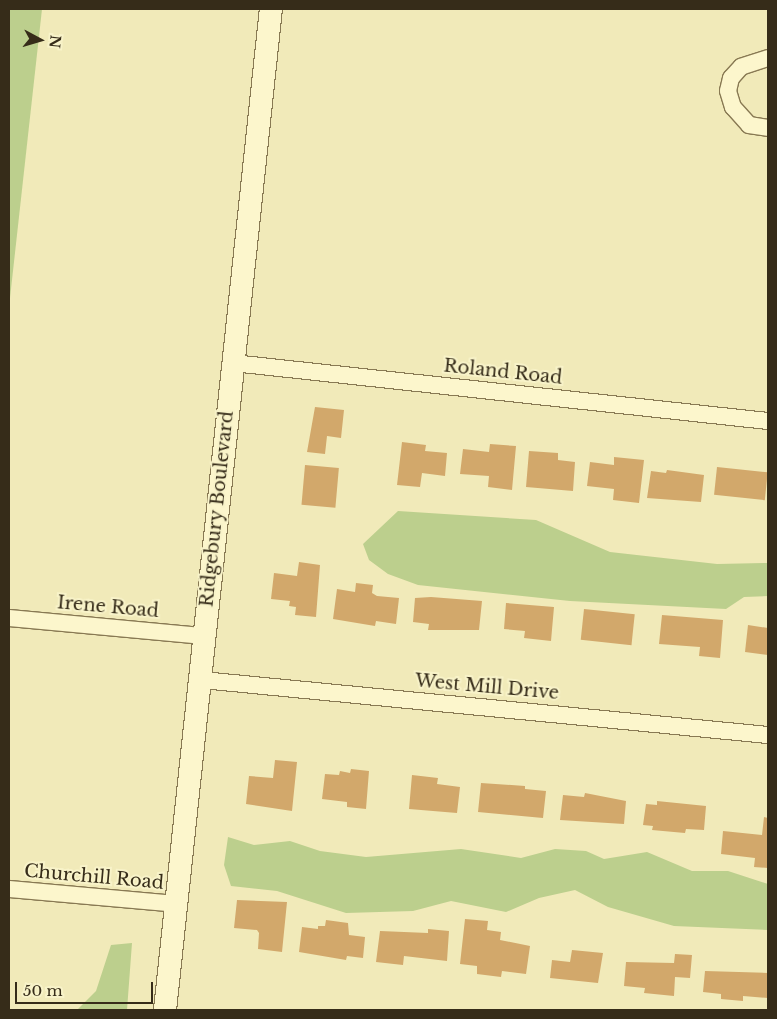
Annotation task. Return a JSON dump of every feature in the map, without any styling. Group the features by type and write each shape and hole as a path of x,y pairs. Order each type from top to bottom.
{"street":[{"name":"Ridgebury Boulevard","path":"165,1010 202,680 204,636 271,9"},
{"path":"768,58 740,67 731,78 728,91 733,107 749,125 768,128"},
{"name":"Roland Road","path":"233,363 768,421"},
{"name":"Irene Road","path":"9,618 204,636"},
{"name":"West Mill Drive","path":"202,680 768,734"},
{"name":"Churchill Road","path":"9,889 176,904"}],"green space":[{"path":"9,9 42,9 9,307"},
{"path":"398,511 536,520 610,552 717,564 768,563 768,596 744,597 726,609 570,601 418,585 388,574 369,560 363,544"},
{"path":"228,837 254,845 290,841 320,851 366,857 461,849 521,858 555,849 586,851 604,859 647,852 692,871 728,871 768,884 768,930 674,926 608,907 575,890 539,898 506,912 451,901 413,911 346,913 277,891 231,886 224,865"},
{"path":"132,943 127,1010 77,1010 96,991 111,945"}],"building":[{"path":"315,407 344,410 341,438 327,436 325,454 307,452"},
{"path":"402,442 426,445 425,451 447,453 445,476 422,473 420,487 397,485"},
{"path":"490,444 516,446 512,490 488,487 489,476 460,474 463,449 489,452"},
{"path":"529,451 558,453 558,460 575,462 573,491 526,487"},
{"path":"614,457 644,460 639,503 613,500 614,489 587,486 590,462 614,465"},
{"path":"305,465 339,468 335,508 302,505"},
{"path":"717,467 768,472 765,500 714,495"},
{"path":"667,470 704,475 701,502 647,498 651,471 666,473"},
{"path":"299,562 320,565 316,617 295,615 296,607 289,606 290,601 271,599 274,573 297,576"},
{"path":"356,583 373,585 372,593 377,596 399,598 396,624 376,621 375,626 333,619 337,589 355,592"},
{"path":"431,597 482,601 479,630 428,630 429,624 413,622 415,598"},
{"path":"506,603 554,607 551,641 524,638 525,631 504,629"},
{"path":"584,609 635,614 631,645 581,640"},
{"path":"662,615 723,620 720,658 699,656 700,647 659,644"},
{"path":"748,625 768,628 768,655 745,652"},
{"path":"275,760 297,762 292,811 246,804 249,776 273,778"},
{"path":"351,769 369,771 366,809 347,807 347,802 322,799 325,774 339,775 340,771 350,773"},
{"path":"412,775 438,778 437,784 460,787 457,813 409,809"},
{"path":"481,783 525,786 525,789 546,791 543,818 478,812"},
{"path":"585,793 626,801 624,824 560,820 563,795 584,797"},
{"path":"657,801 706,806 704,830 686,829 685,833 652,830 653,826 643,825 646,804 657,805"},
{"path":"764,817 768,818 768,868 754,867 755,858 721,854 723,831 762,835"},
{"path":"237,900 287,902 282,952 258,949 259,933 257,930 234,928"},
{"path":"465,919 488,921 487,930 501,932 500,940 530,946 526,974 502,971 501,977 477,974 477,966 460,964"},
{"path":"326,920 348,923 349,935 365,937 363,958 347,956 346,960 299,952 302,927 318,929 318,926 325,926"},
{"path":"428,929 449,931 447,961 404,956 403,965 376,962 380,931 428,933"},
{"path":"572,950 603,953 598,983 550,978 552,960 570,962"},
{"path":"675,954 692,955 690,978 675,977 674,996 644,993 645,988 624,986 626,962 674,963"},
{"path":"705,971 768,973 768,998 743,996 743,1001 721,999 721,994 703,992"}]}
